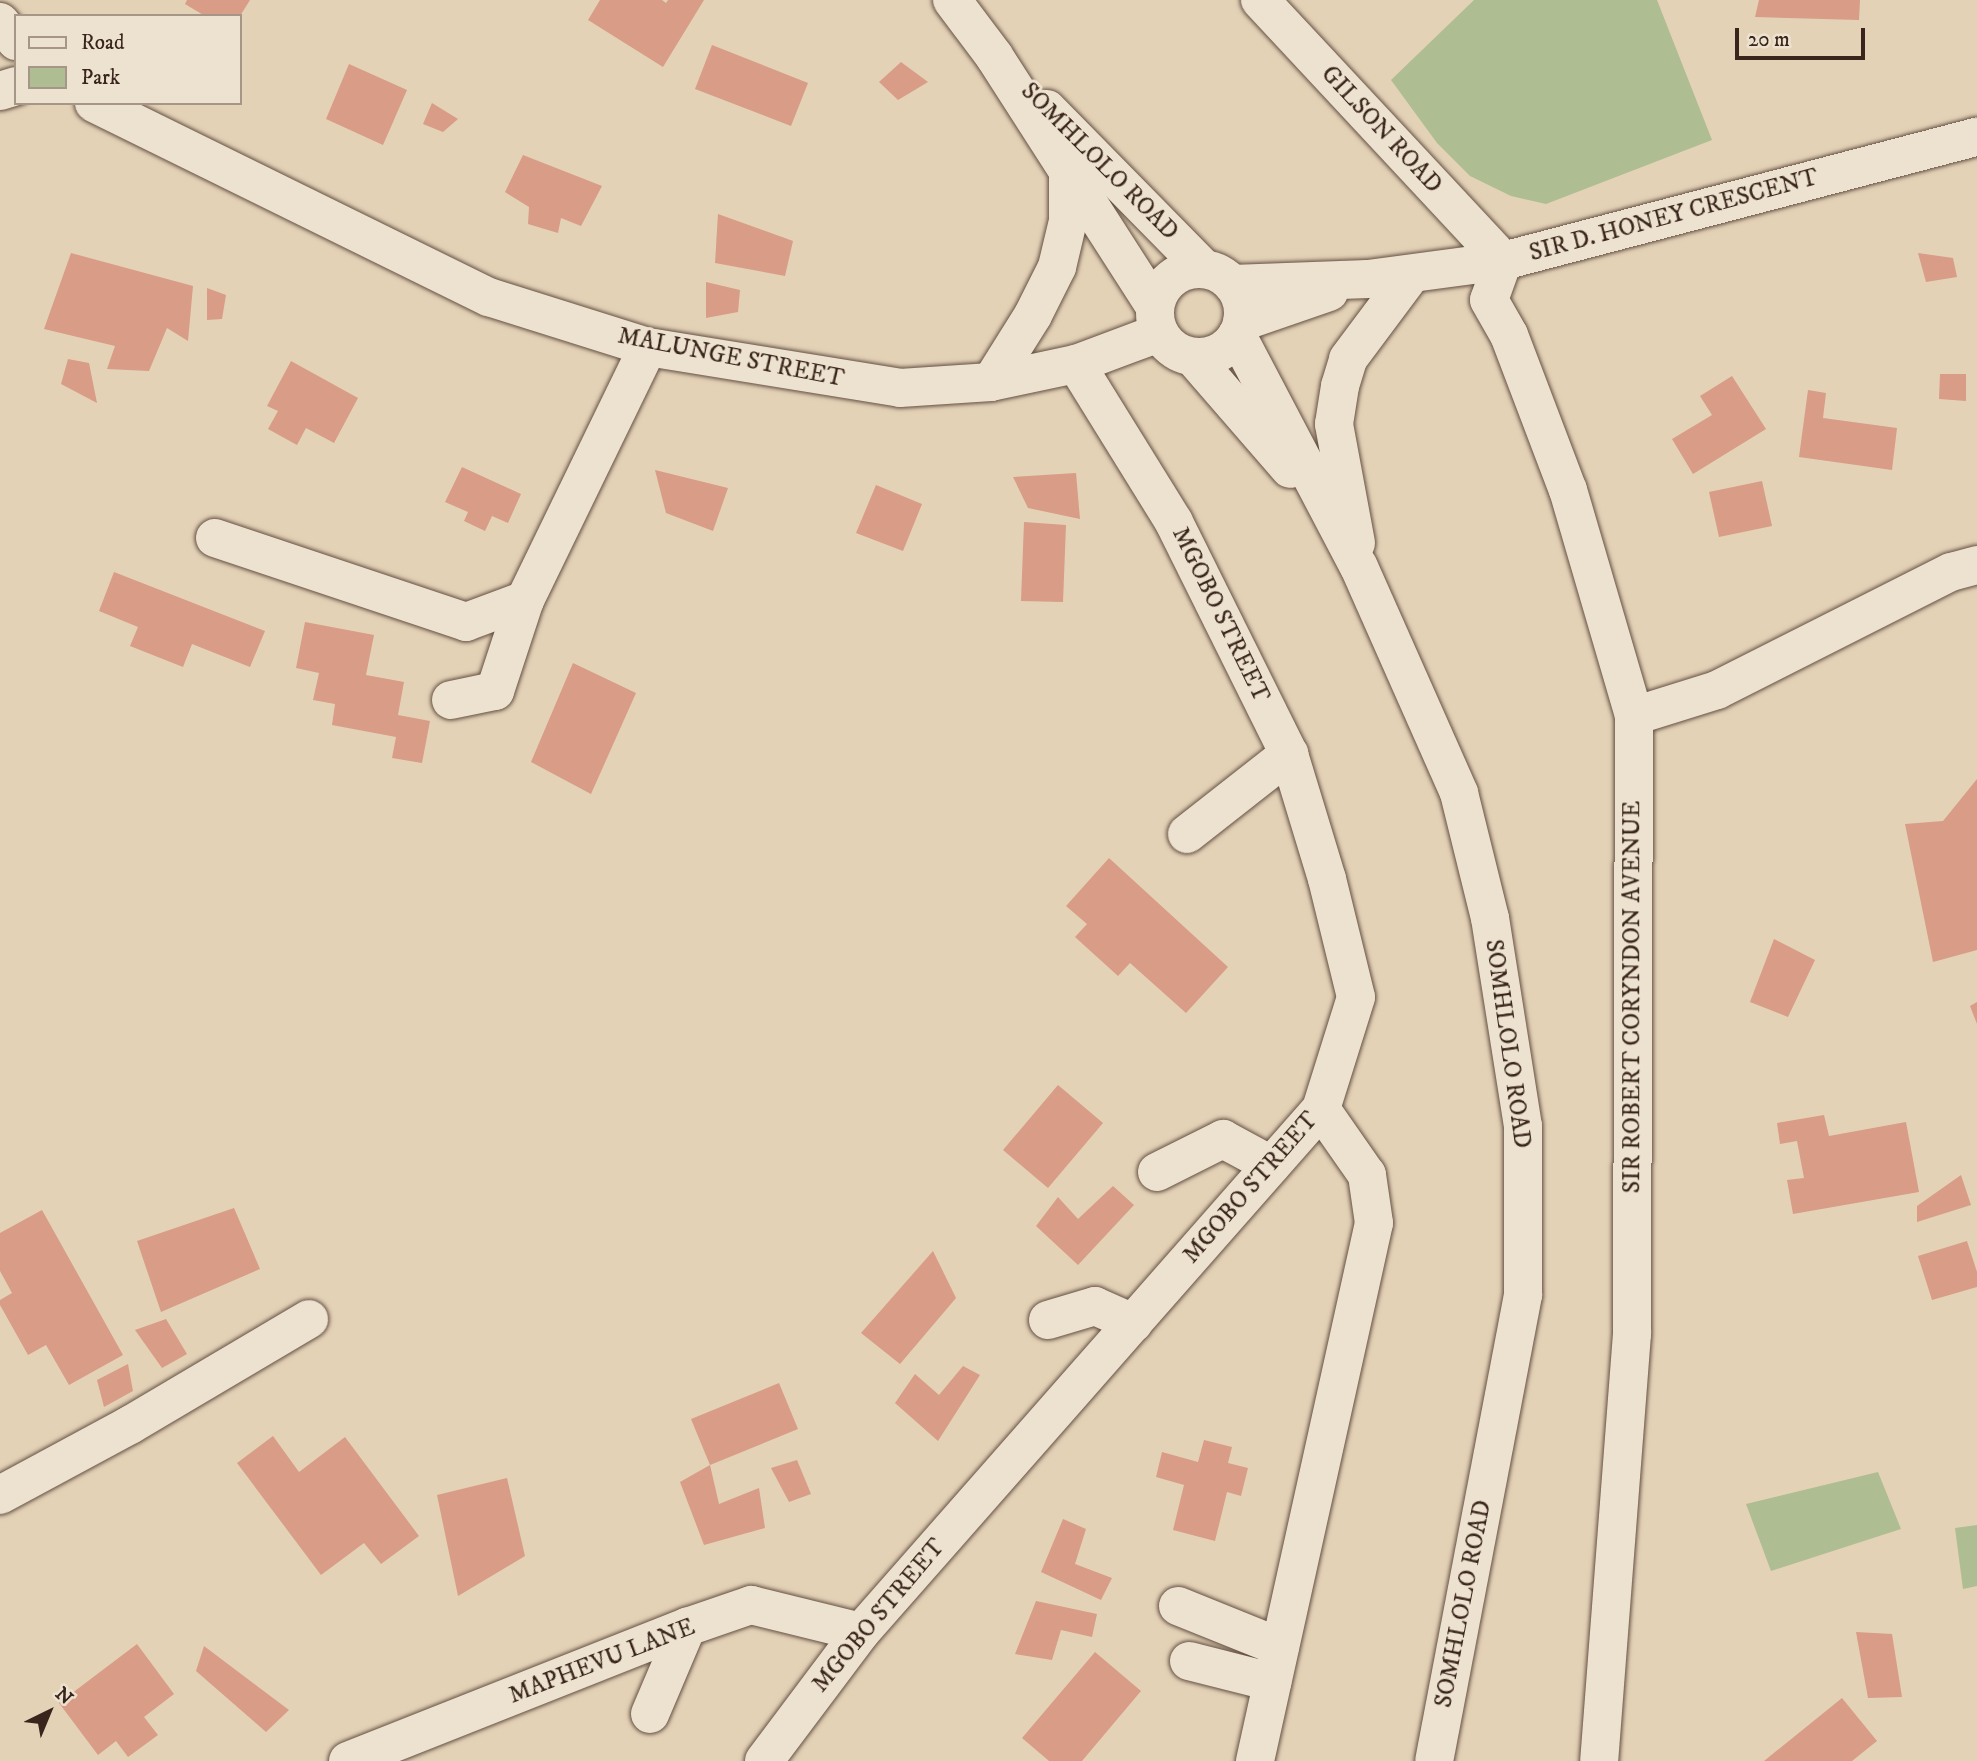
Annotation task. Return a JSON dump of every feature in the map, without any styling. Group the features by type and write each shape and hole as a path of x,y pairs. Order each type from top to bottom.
{"street":[{"name":"SOMHLOLO ROAD","path":"952,0 994,56 1068,171 1177,351 1193,357 1332,519"},
{"name":"GILSON ROAD","path":"1260,0 1503,261"},
{"path":"0,22 14,39"},
{"name":"SOMHLOLO ROAD","path":"994,56 1218,276 1241,302 1240,328 1332,519 1359,567 1458,793 1490,918 1523,1126 1523,1295 1434,1761"},
{"name":"MALUNGE STREET","path":"98,105 489,297 648,347 900,388 991,382 1076,364 1157,320"},
{"name":"SIR D. HONEY CRESCENT","path":"1218,276 1368,279 1410,276 1503,261 1977,137"},
{"path":"991,382 1033,315 1056,267 1068,221 1068,171"},
{"name":"SIR ROBERT CORYNDON AVENUE","path":"1503,261 1489,300 1509,335 1568,491 1634,716 1632,1334 1599,1761"},
{"name":"SOMHLOLO ROAD","path":"1157,320 1160,291 1172,278 1187,270 1218,276"},
{"path":"1359,567 1354,521 1334,424 1339,386 1348,359 1410,276"},
{"name":"SIR D. HONEY CRESCENT","path":"1240,328 1368,279"},
{"path":"1193,357 1211,356 1226,348 1240,328"},
{"path":"451,700 495,691 525,600 648,347"},
{"name":"MGOBO STREET","path":"764,1761 861,1632 1321,1109 1356,997 1327,879 1289,754 1174,522 1076,364"},
{"path":"215,538 466,622 525,600"},
{"path":"1634,716 1717,690 1951,572 1977,565"},
{"path":"1187,834 1289,754"},
{"path":"1255,1761 1374,1223 1367,1175 1321,1109"},
{"path":"1157,1172 1223,1139 1272,1165"},
{"path":"1048,1320 1095,1306 1133,1323"},
{"path":"3,1493 130,1424 309,1319"},
{"name":"MAPHEVU LANE","path":"348,1761 687,1627 751,1605 861,1632"},
{"path":"1178,1606 1276,1664"},
{"path":"650,1714 687,1627"},
{"path":"1189,1661 1276,1664"}],"green space":[{"path":"1474,0 1657,0 1712,140 1546,204 1511,196 1470,176 1437,143 1391,80"},
{"path":"1878,1472 1901,1529 1771,1571 1746,1504"},
{"path":"1977,1525 1977,1586 1963,1589 1955,1528"}],"building":[{"path":"187,0 250,0 241,14 202,14 185,4"},
{"path":"600,0 662,0 666,3 668,0 704,0 663,67 588,20"},
{"path":"1759,0 1860,0 1859,20 1755,17"},
{"path":"712,45 808,83 791,126 695,89"},
{"path":"901,62 928,82 898,100 879,82"},
{"path":"349,64 407,90 383,145 326,119"},
{"path":"432,103 458,119 443,132 423,124"},
{"path":"523,155 602,186 581,226 561,218 558,233 528,224 529,207 505,192"},
{"path":"718,214 793,241 785,276 715,263"},
{"path":"71,253 193,286 188,341 167,328 149,371 107,369 115,346 44,329"},
{"path":"1918,253 1953,258 1957,277 1926,282"},
{"path":"706,282 740,290 738,312 706,318"},
{"path":"207,288 226,295 222,319 207,320"},
{"path":"68,359 89,363 97,403 61,384"},
{"path":"291,361 358,398 334,443 306,428 297,445 268,429 278,411 267,406"},
{"path":"1940,374 1966,374 1966,401 1939,399"},
{"path":"1732,376 1766,429 1693,474 1672,439 1712,415 1700,396"},
{"path":"1808,390 1826,393 1823,418 1897,428 1892,470 1799,457"},
{"path":"462,467 521,494 508,523 492,516 485,531 464,521 468,512 445,502"},
{"path":"655,470 728,488 713,531 666,513"},
{"path":"1076,473 1080,519 1028,508 1013,477"},
{"path":"1762,481 1772,526 1719,537 1709,492"},
{"path":"876,485 922,504 903,551 856,533"},
{"path":"1024,522 1066,525 1063,602 1021,601"},
{"path":"114,572 265,631 250,667 192,644 183,667 130,646 138,627 99,611"},
{"path":"305,622 374,635 366,675 404,682 398,715 430,721 422,763 392,758 396,737 332,725 335,704 313,700 319,673 296,668"},
{"path":"573,663 636,693 591,794 531,762"},
{"path":"1977,779 1977,950 1933,962 1905,824 1943,821"},
{"path":"1109,858 1228,967 1186,1013 1130,963 1118,976 1075,937 1087,924 1066,906"},
{"path":"1774,939 1815,960 1788,1017 1750,1002"},
{"path":"1977,1002 1977,1024 1970,1006"},
{"path":"1058,1085 1103,1123 1048,1188 1003,1150"},
{"path":"1824,1115 1829,1136 1906,1122 1919,1192 1793,1214 1787,1180 1804,1178 1797,1141 1780,1144 1777,1123"},
{"path":"1961,1175 1971,1205 1917,1222 1917,1206"},
{"path":"1113,1186 1134,1205 1078,1265 1036,1226 1058,1197 1078,1219"},
{"path":"234,1208 260,1269 161,1312 137,1241"},
{"path":"42,1210 123,1355 69,1385 46,1345 28,1355 0,1305 0,1300 12,1293 0,1271 0,1233"},
{"path":"1967,1241 1977,1272 1977,1287 1932,1300 1918,1256"},
{"path":"933,1251 956,1298 900,1364 861,1333"},
{"path":"166,1319 187,1354 162,1368 135,1330"},
{"path":"128,1364 133,1391 104,1407 97,1380"},
{"path":"963,1366 980,1375 938,1441 895,1403 915,1374 939,1395"},
{"path":"779,1383 798,1429 710,1465 691,1419"},
{"path":"273,1436 299,1472 345,1437 419,1536 381,1564 364,1543 321,1575 237,1463"},
{"path":"1204,1440 1232,1447 1228,1463 1248,1468 1241,1496 1227,1492 1215,1541 1173,1530 1184,1485 1156,1477 1162,1452 1198,1462"},
{"path":"797,1460 811,1494 789,1502 771,1468"},
{"path":"710,1465 719,1504 759,1488 765,1528 704,1545 680,1482"},
{"path":"507,1478 525,1556 458,1596 437,1495"},
{"path":"1063,1519 1086,1529 1075,1564 1112,1578 1101,1600 1041,1572"},
{"path":"1036,1601 1097,1614 1092,1637 1061,1630 1052,1660 1015,1654"},
{"path":"1856,1632 1892,1634 1902,1697 1868,1698"},
{"path":"137,1644 174,1694 144,1717 158,1735 128,1757 116,1741 98,1755 59,1703"},
{"path":"204,1646 289,1710 266,1732 196,1671"},
{"path":"1095,1652 1141,1691 1082,1761 1049,1761 1022,1738"},
{"path":"1842,1698 1877,1741 1852,1761 1764,1761"}]}
